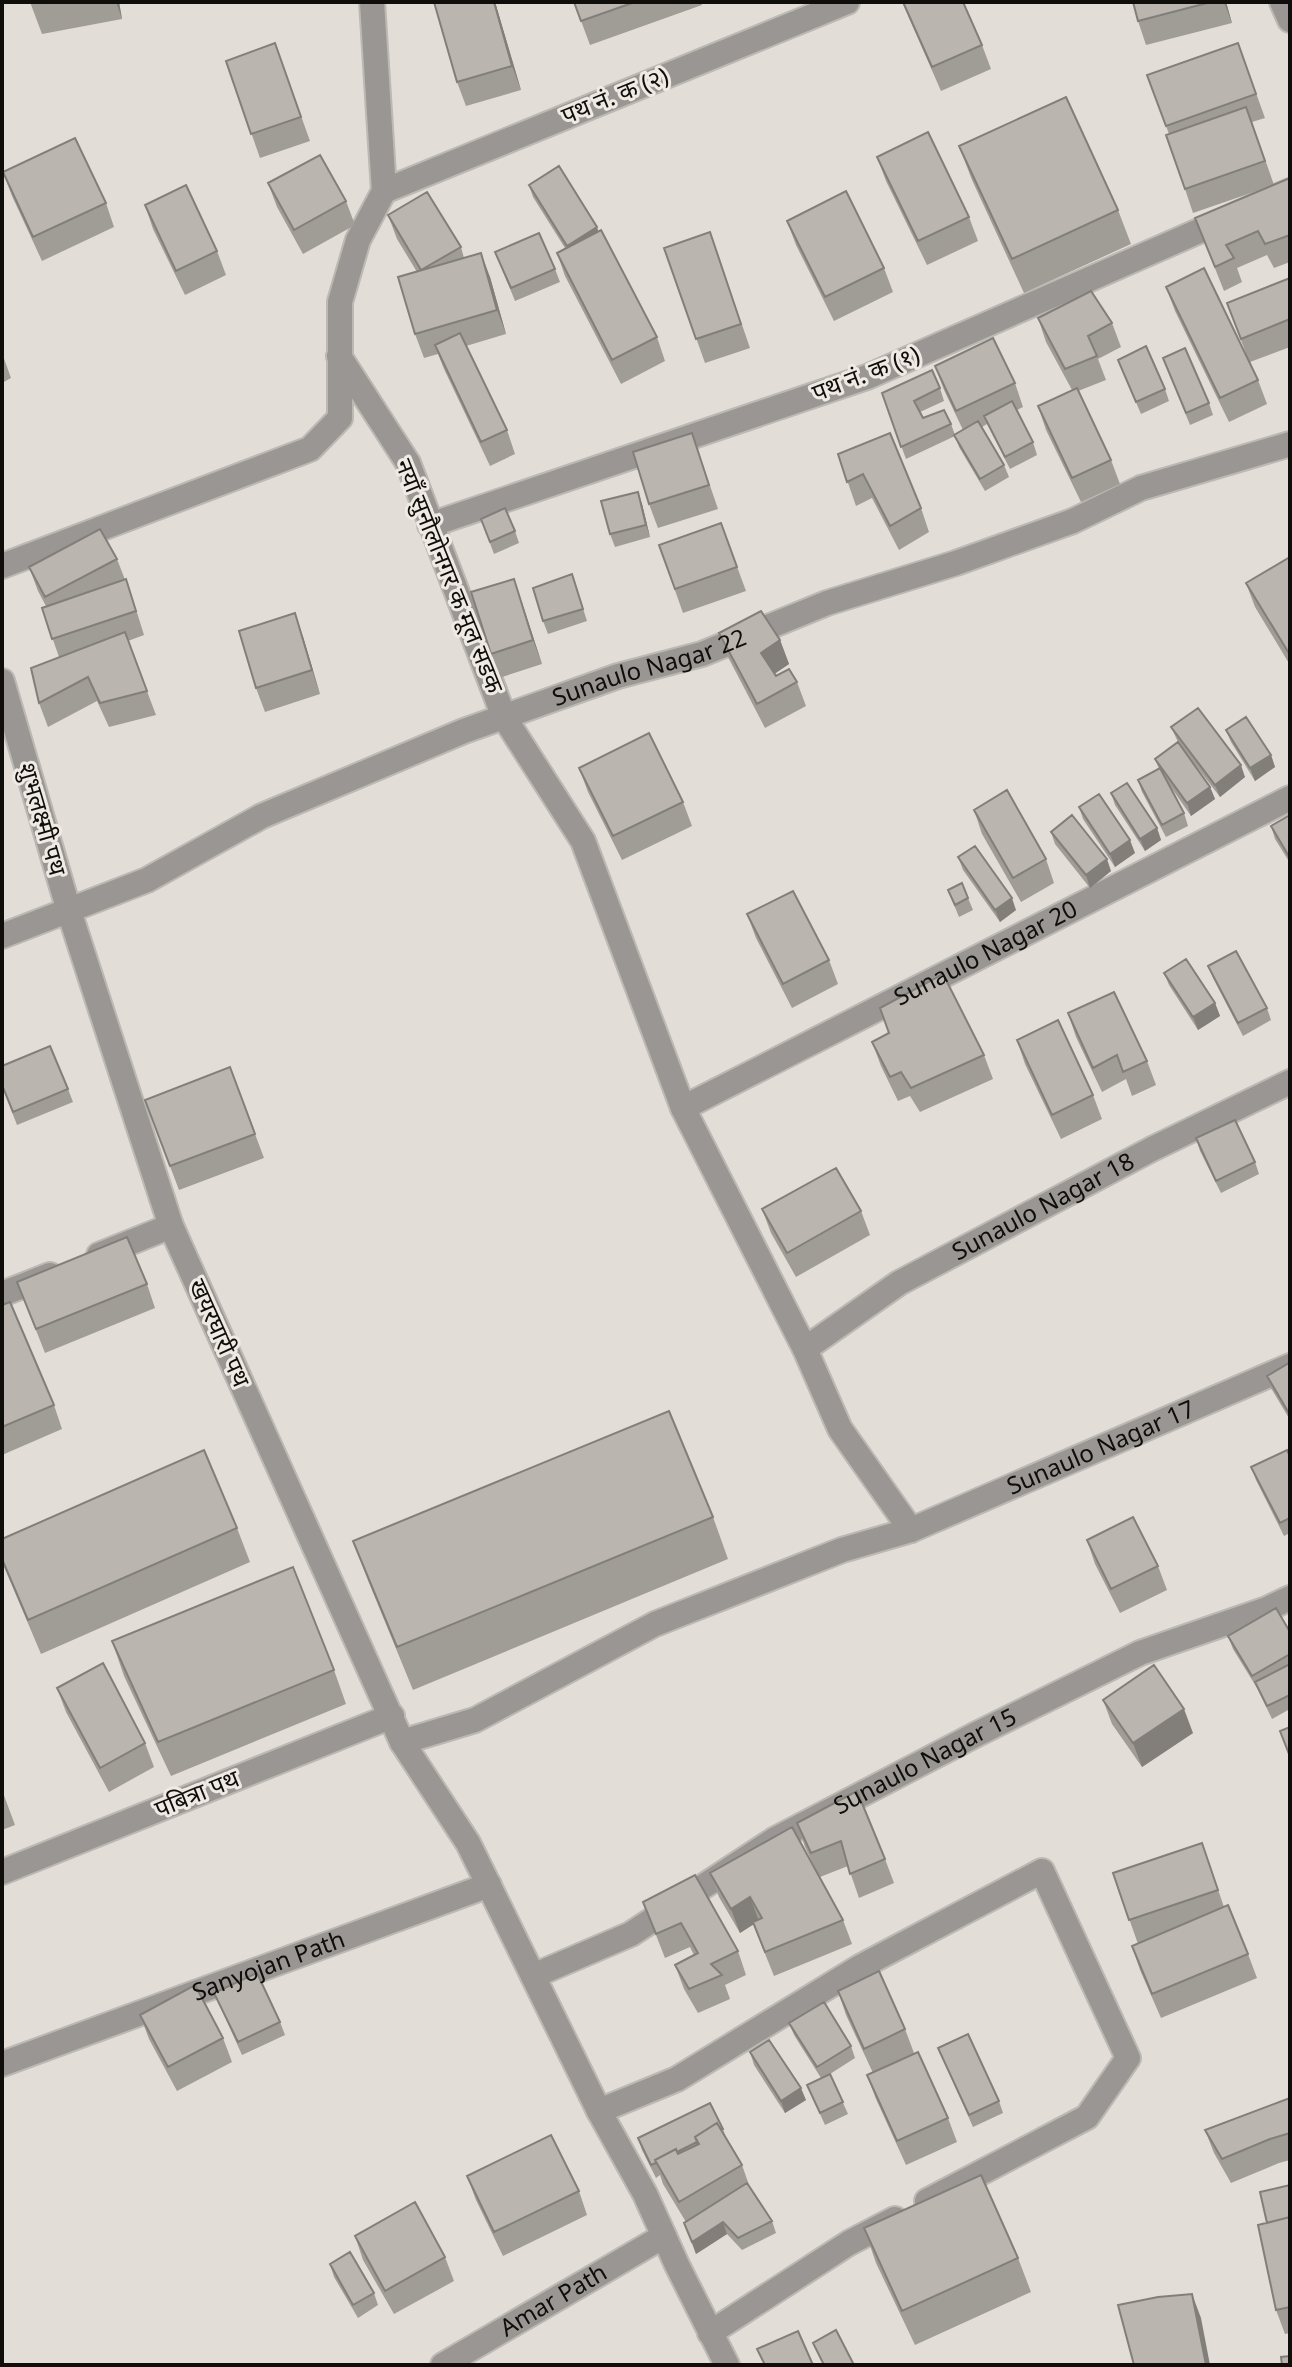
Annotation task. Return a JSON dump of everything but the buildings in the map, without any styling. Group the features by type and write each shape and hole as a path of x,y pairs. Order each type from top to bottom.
{"street":[{"path":"2,566 310,449 340,418 340,302 358,240 384,191 372,2"},
{"name":"पथ नं. क (२)","path":"384,191 847,2"},
{"path":"1282,2 1290,20"},
{"name":"पथ नं. क (१)","path":"430,525 867,377 1290,191"},
{"name":"नयाँ सुनौलोनगर क मूल सडक","path":"339,356 408,463 504,717 583,841 683,1108 805,1349 840,1429 911,1530"},
{"name":"Sunaulo Nagar 22","path":"2,936 147,880 262,816 464,731 618,676 702,654 827,603 956,563 1073,521 1141,488 1290,444"},
{"name":"शुभलक्ष्मी पथ","path":"2,681 69,911"},
{"name":"Sunaulo Nagar 20","path":"683,1108 1290,798"},
{"name":"खयरघारी पथ","path":"69,911 171,1226 402,1742 468,1843 599,2111 645,2194 727,2365"},
{"name":"Sunaulo Nagar 18","path":"805,1349 899,1283 1152,1149 1290,1082"},
{"path":"2,1294 171,1226"},
{"name":"Sunaulo Nagar 17","path":"402,1742 475,1720 655,1624 842,1550 911,1530 1290,1366"},
{"name":"Sunaulo Nagar 15","path":"533,1976 631,1934 774,1840 975,1735 1140,1653 1267,1609 1290,1598"},
{"name":"पबित्रा पथ","path":"2,1872 392,1716"},
{"path":"599,2111 677,2079 860,1967 1042,1871 1128,2058 1087,2117 849,2243 710,2333"},
{"name":"Sanyojan Path","path":"2,2064 489,1885"},
{"name":"Amar Path","path":"443,2365 664,2236"}]}
